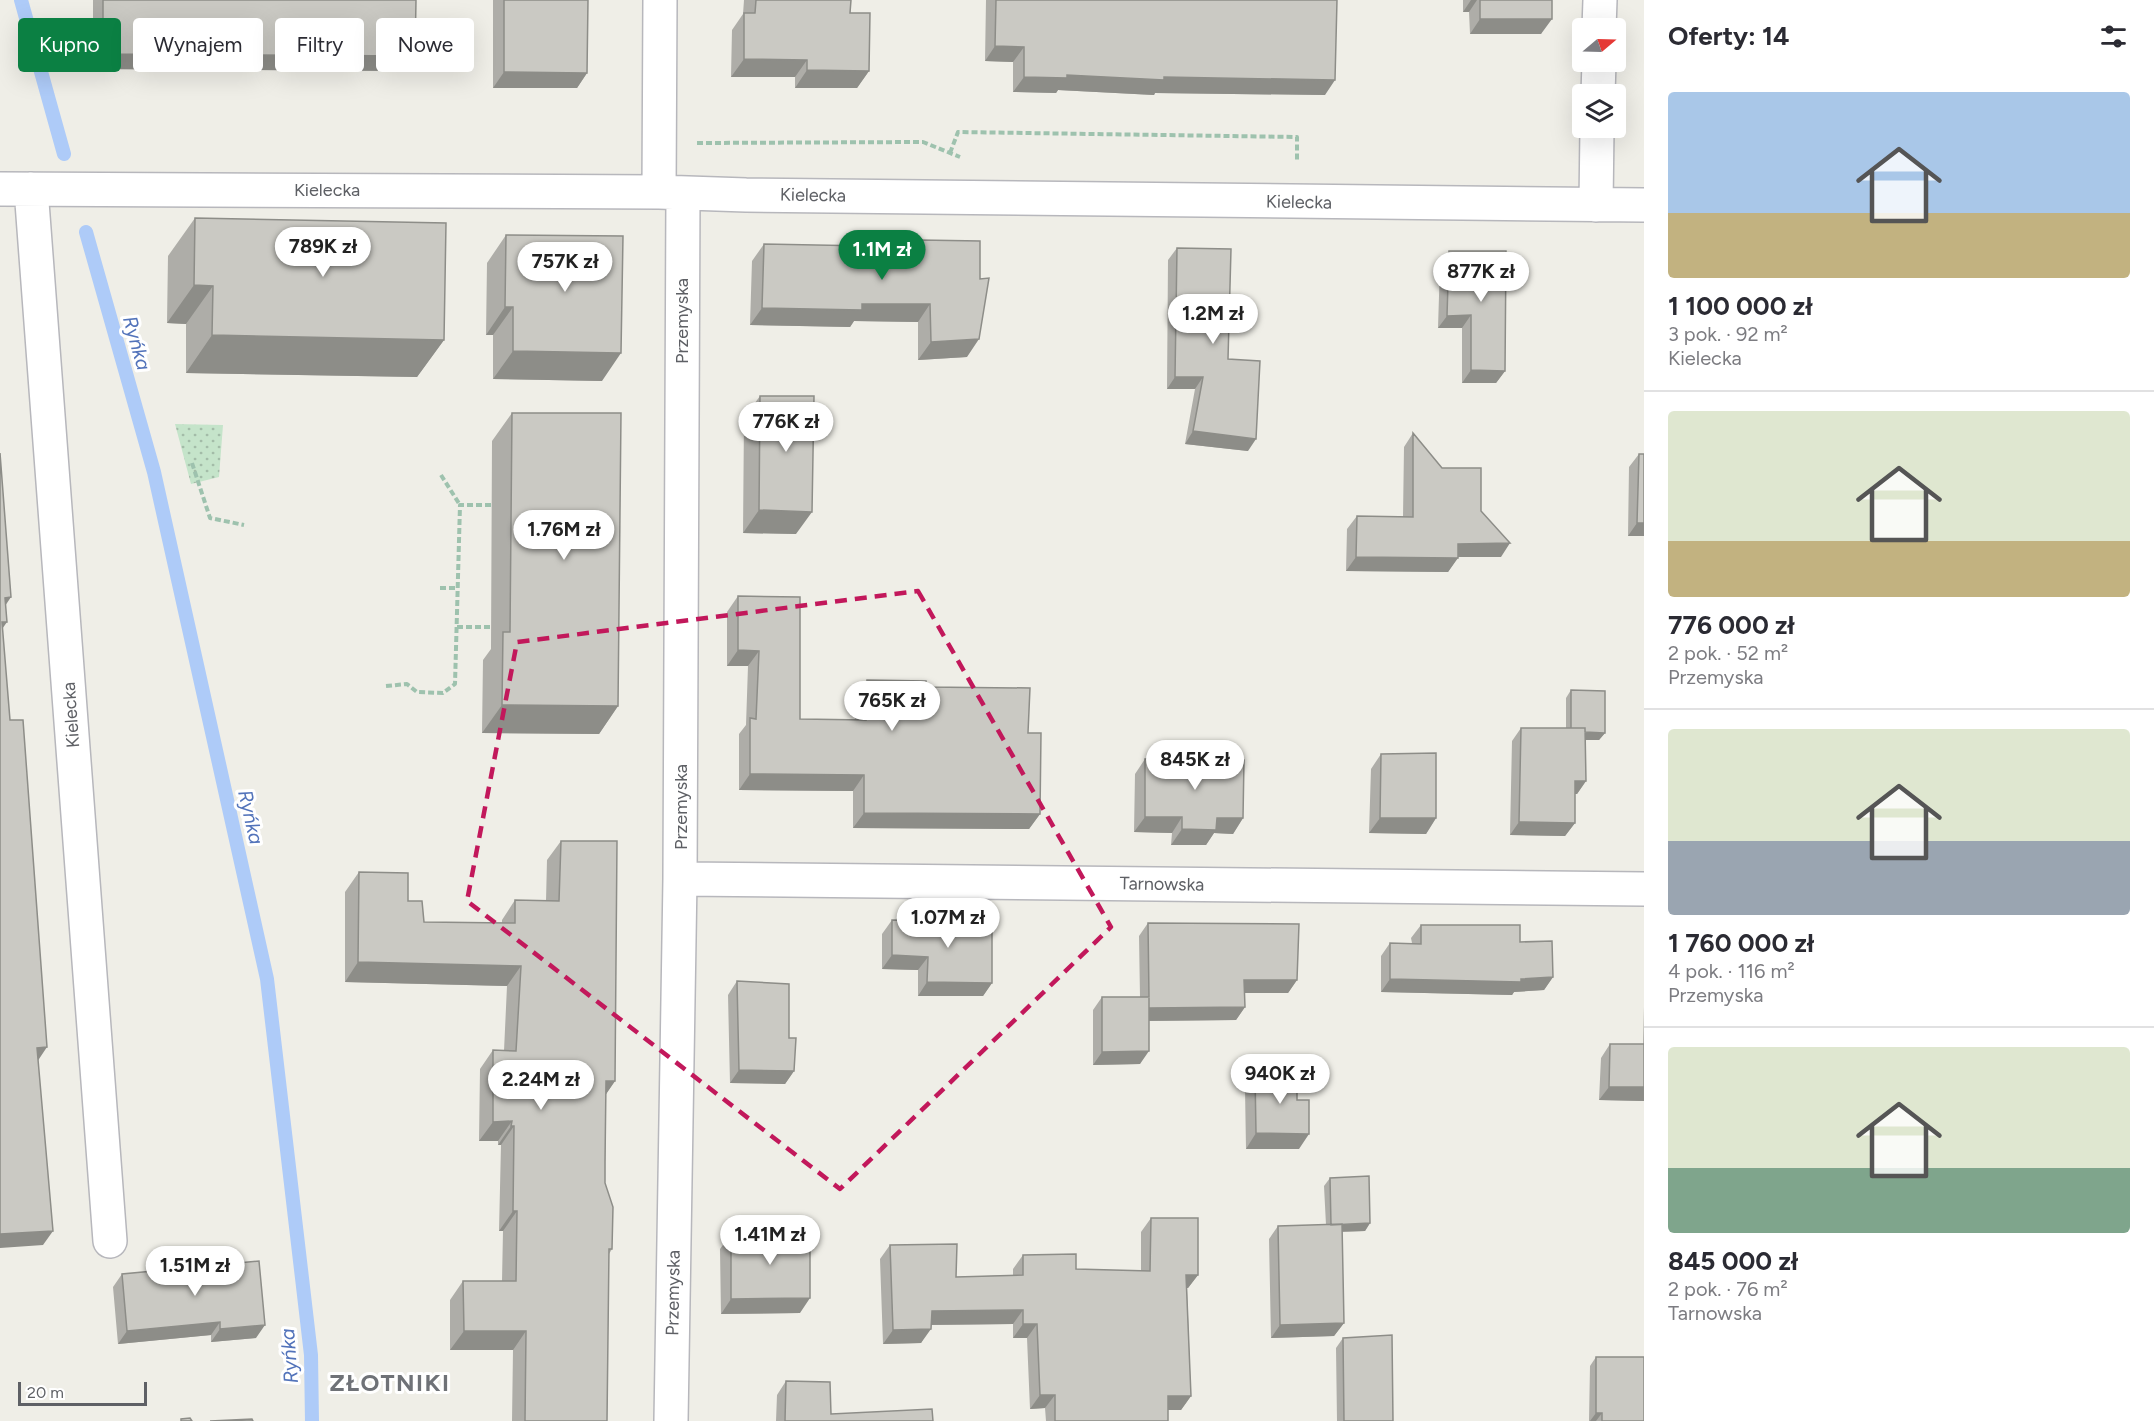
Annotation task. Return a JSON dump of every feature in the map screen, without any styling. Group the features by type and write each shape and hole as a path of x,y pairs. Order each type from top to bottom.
{"street":[{"name":"Przemyska","path":"660,0 671,193 680,879 671,1421"},
{"path":"1599,18 1600,0"},
{"path":"1596,205 1597,138"},
{"name":"Kielecka","path":"110,1241 15,189 671,193 1644,205"},
{"name":"Tarnowska","path":"680,879 1644,889"}],"path":[{"path":"950,153 958,132 1297,137 1297,167"},
{"path":"192,463 210,518 244,525"},
{"path":"386,686 407,684 417,692 443,693 456,684 460,506 441,475"},
{"path":"460,506 492,505"},
{"path":"440,588 458,588"},
{"path":"457,627 491,627"}],"highlighted area":[{"path":"918,591 1111,927 840,1189 467,901 517,642"}],"green space":[{"path":"175,424 223,425 219,477 191,484"}],"building":[{"path":"103,0 416,0 416,18 376,18 376,56 364,56 364,18 275,18 275,55 263,55 263,18 133,18 133,54 121,54 121,18 103,18"},
{"path":"504,0 588,0 587,73 504,72"},
{"path":"756,0 851,0 850,13 870,13 869,71 807,70 807,60 744,59 744,13 755,13"},
{"path":"996,0 1337,0 1335,80 1164,77 1164,80 1067,75 1067,78 1024,77 1024,47 995,46"},
{"path":"1480,0 1552,0 1552,19 1480,19"},
{"path":"195,218 446,223 444,340 212,335 213,286 194,285"},
{"path":"506,235 623,236 621,353 513,351 513,307 505,307"},
{"path":"920,240 980,241 980,279 989,278 979,339 931,342 930,304 862,304 862,310 762,308 764,244 920,247"},
{"path":"1177,248 1231,249 1228,359 1260,361 1256,439 1193,431 1203,377 1175,377"},
{"path":"1449,251 1506,251 1505,371 1471,370 1471,315 1447,316"},
{"path":"760,396 814,396 812,512 759,510"},
{"path":"512,413 621,413 618,706 502,705 503,632 510,632"},
{"path":"1413,433 1442,468 1481,468 1481,511 1510,543 1458,544 1458,558 1356,557 1357,516 1413,517"},
{"path":"0,453 11,597 5,598 7,622 2,622 10,720 23,720 47,1047 37,1048 53,1231 0,1234"},
{"path":"1639,454 1644,454 1644,523 1637,523"},
{"path":"738,596 800,597 800,719 866,720 867,680 926,681 926,687 1030,688 1028,733 1041,733 1040,814 864,813 864,775 750,774 750,718 756,719 759,651 738,650"},
{"path":"1571,690 1605,691 1605,733 1585,732 1585,728 1571,728"},
{"path":"1521,728 1585,728 1586,781 1575,781 1575,823 1519,822"},
{"path":"1436,753 1436,818 1380,818 1381,754"},
{"path":"1145,759 1244,760 1243,818 1217,818 1216,830 1182,829 1182,817 1145,817"},
{"path":"561,841 617,841 615,1081 606,1081 605,1183 613,1207 612,1249 609,1249 607,1421 525,1421 526,1331 464,1331 463,1281 516,1281 517,1211 513,1211 514,1126 511,1126 512,1121 493,1122 493,1050 516,1051 521,966 358,962 359,872 408,873 408,901 422,901 424,922 515,923 515,900 559,901"},
{"path":"892,920 992,922 992,983 927,982 928,957 892,955"},
{"path":"1148,923 1299,924 1297,980 1244,980 1245,1007 1149,1008 1149,1051 1102,1052 1102,997 1149,997"},
{"path":"1421,925 1520,925 1520,942 1552,941 1553,977 1521,979 1521,982 1390,979 1390,943 1421,944"},
{"path":"737,981 789,984 789,1038 796,1038 794,1071 739,1070"},
{"path":"1610,1044 1644,1044 1644,1087 1609,1087"},
{"path":"1255,1074 1297,1074 1297,1100 1309,1100 1309,1134 1256,1133"},
{"path":"1369,1176 1370,1223 1331,1225 1330,1178"},
{"path":"1151,1218 1198,1218 1198,1275 1186,1275 1191,1396 1168,1396 1168,1421 1055,1421 1055,1395 1040,1395 1037,1324 1023,1324 1023,1310 932,1311 931,1329 893,1330 890,1245 957,1244 956,1277 1023,1275 1023,1255 1076,1254 1076,1269 1150,1271"},
{"path":"1342,1224 1344,1323 1280,1325 1278,1226"},
{"path":"731,1234 810,1235 810,1298 731,1299"},
{"path":"259,1261 265,1325 220,1329 220,1322 127,1331 122,1274"},
{"path":"1392,1335 1393,1421 1344,1421 1343,1338"},
{"path":"1596,1357 1644,1357 1644,1421 1602,1421 1602,1413 1596,1413"},
{"path":"786,1381 830,1382 831,1414 932,1409 933,1421 785,1421"},
{"path":"190,1418 192,1421 181,1421 181,1419"},
{"path":"252,1419 253,1421 210,1421"}],"waterway":[{"name":"Ryńka","path":"21,0 64,154"},
{"name":"Ryńka","path":"86,232 154,472 267,979 311,1355 312,1421"}],"district":[{"name":"ZŁOTNIKI","path":"390,1383"}]}
